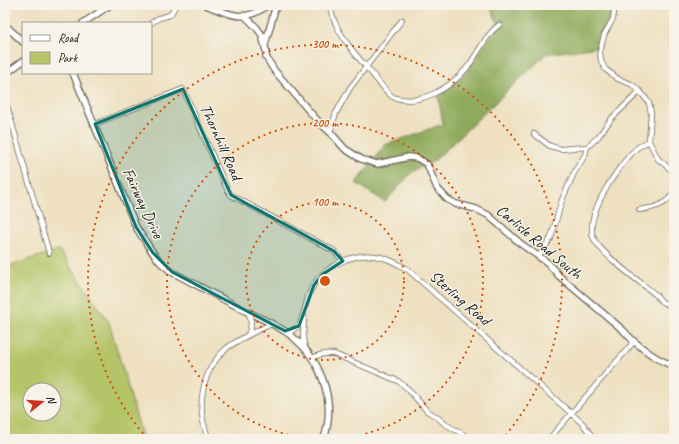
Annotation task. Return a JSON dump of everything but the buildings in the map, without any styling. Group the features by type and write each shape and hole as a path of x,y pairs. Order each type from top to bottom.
{"street":[{"path":"152,22 159,18 170,15 176,5"},
{"path":"206,5 232,16 245,16 253,14 267,5"},
{"path":"265,47 276,5"},
{"path":"330,5 333,20 341,34 366,67 392,96 408,100 427,97 451,84 466,69 492,30 499,25"},
{"path":"615,5 613,19 604,35 600,52 601,60 605,69 618,79 631,84 640,91 649,103 651,113 650,141 658,159 674,172"},
{"path":"84,22 106,6"},
{"name":"Carlisle Road South","path":"245,16 262,35 266,57 274,70 316,119 345,149 361,159 378,164 409,157 417,158 427,164 437,188 447,199 456,204 476,209 488,215 521,244 548,263 559,276 623,330 631,339 666,363 674,366"},
{"path":"330,132 336,114 345,96 402,20"},
{"path":"5,25 22,41"},
{"path":"5,74 22,62"},
{"name":"Fairway Drive","path":"73,74 136,227 161,263 172,272 285,331 305,348 312,358 325,385 328,401 328,416 324,439"},
{"name":"Thornhill Road","path":"95,124 183,89 227,189 232,195 334,251 342,261"},
{"path":"539,256 551,238 562,200 574,173 585,155 587,147 598,137 612,118 640,91"},
{"path":"5,99 49,253"},
{"path":"534,134 550,146 561,149 587,147"},
{"path":"650,141 635,149 618,170 604,193 593,218 591,228 594,238 601,250 655,294 662,302 674,307"},
{"path":"639,210 661,205 671,197 674,192"},
{"name":"Sterling Road","path":"285,331 291,331 299,326 307,298 314,285 323,274 342,261 360,256 378,256 393,261 407,269 572,414 583,424 594,439"},
{"name":"Sterling Road","path":"304,311 305,348"},
{"path":"248,312 252,323 248,335"},
{"path":"209,439 204,430 201,399 203,389 212,367 219,356 228,347 271,324"},
{"path":"549,439 632,344 631,339"},
{"path":"312,358 325,353 334,354 398,381 408,389 427,412 437,417 451,428 472,439"}],"highlighted area":[{"path":"183,89 231,195 334,251 343,261 323,274 314,285 299,326 285,331 172,272 153,253 136,227 95,124"}],"green space":[{"path":"489,5 613,5 613,13 601,33 599,47 546,54 434,161 412,172 385,202 356,183 385,145 443,124 438,96 454,84 465,73 499,25"},
{"path":"59,250 109,322 143,439 5,439 5,267"}]}
